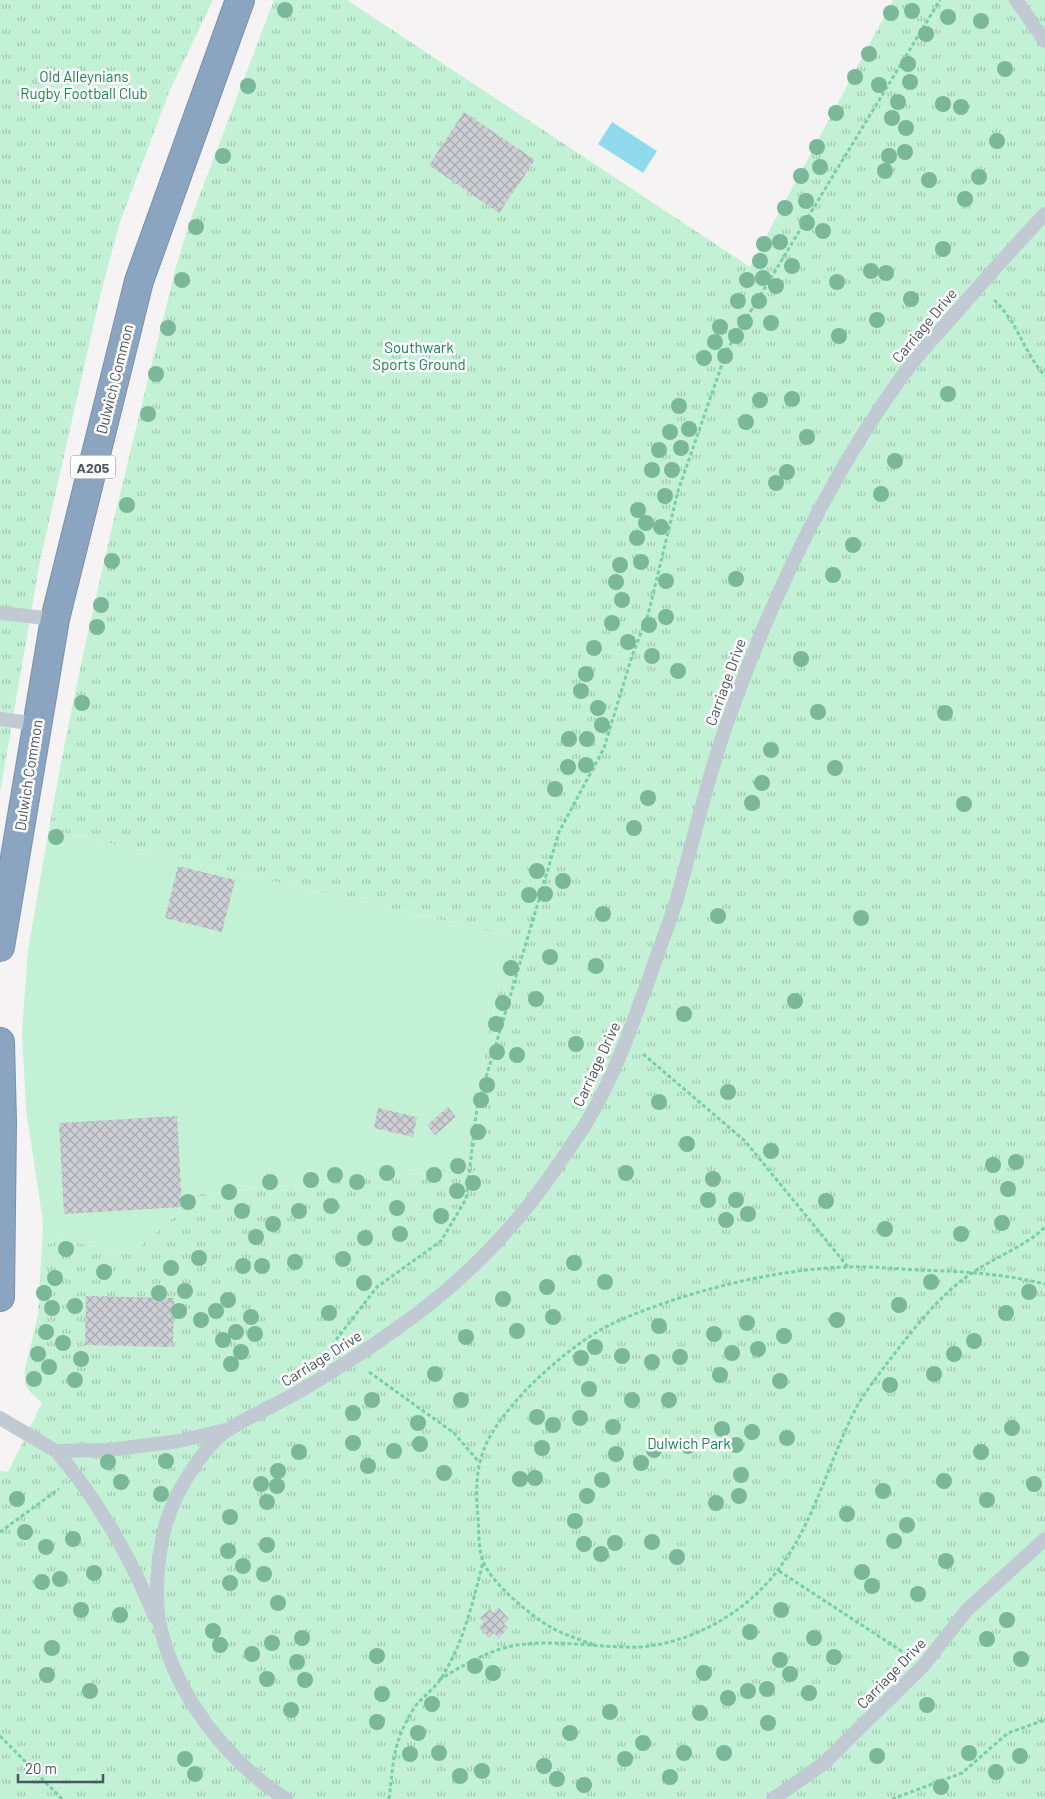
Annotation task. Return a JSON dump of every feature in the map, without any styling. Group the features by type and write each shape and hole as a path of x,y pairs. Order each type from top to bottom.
{"highway":[{"name":"Dulwich Common","path":"0,947 55,619 139,281 240,0"},
{"path":"0,1042 2,1122 0,1297"}],"lane":[{"path":"1016,0 1045,40"},
{"name":"Carriage Drive","path":"286,1799 254,1777 219,1741 197,1710 173,1664 160,1627 158,1582 161,1546 177,1492 198,1462 226,1430 298,1392 352,1359 402,1325 448,1290 503,1237 544,1185 589,1119 627,1040 675,904 696,823 725,727 762,632 800,548 853,450 904,373 1044,214"},
{"path":"0,613 55,619"},
{"path":"0,719 37,724"},
{"path":"0,1418 56,1451 78,1476 122,1543 160,1627"},
{"path":"56,1451 109,1450 180,1441 226,1430"},
{"name":"Carriage Drive","path":"773,1799 823,1764 923,1666 967,1610 1045,1539"}],"path":[{"path":"331,1346 378,1288 441,1240 466,1199 477,1108 559,832 604,748 632,656 648,616 678,491 727,350 940,0"},
{"path":"979,286 1005,310 1015,323 1032,359 1045,376"},
{"path":"627,1040 745,1141 848,1267"},
{"path":"389,1799 396,1743 415,1707 440,1680 466,1663 517,1645 547,1643 626,1648 663,1644 707,1628 746,1603 779,1571 798,1541 856,1408 889,1362 931,1311 971,1273 1045,1227"},
{"path":"440,1680 465,1626 483,1562 476,1499 478,1462 488,1437 506,1412 535,1381 570,1352 614,1322 704,1290 775,1276 848,1267 971,1273 1022,1278 1045,1284"},
{"path":"352,1359 454,1433 478,1462"},
{"path":"0,1532 78,1476"},
{"path":"483,1562 502,1588 527,1610 551,1628 593,1645"},
{"path":"779,1571 923,1666"},
{"path":"892,1799 962,1773 1008,1733 1045,1720"},
{"path":"0,1736 62,1799"}],"green space":[{"name":"Old Alleynians Rugby Football Club","path":"0,0 213,0 170,90 120,222 101,292 39,566 0,793"},
{"name":"Dulwich Park","path":"274,0 347,0 750,267 893,0 1045,0 1045,1799 0,1799 0,1471 8,1472 42,1403 30,1392 25,1384 25,1369 38,1315 42,1243 52,1244 53,1238 132,1254 200,1194 456,1169 465,1165 490,1025 511,936 49,829 76,687 124,476 176,267 191,218"},
{"path":"49,829 511,936 490,1025 465,1165 456,1169 200,1194 132,1254 53,1238 52,1244 42,1243 43,1222 26,1109 22,1032 28,950"}],"water":[{"path":"612,122 657,151 643,173 598,144"}],"building":[{"path":"464,112 535,160 499,213 429,165"},
{"path":"178,866 235,880 222,932 165,918"},
{"path":"448,1107 456,1117 435,1135 427,1125"},
{"path":"378,1108 417,1117 413,1137 374,1128"},
{"path":"177,1116 182,1207 64,1214 59,1123"},
{"path":"86,1296 174,1298 173,1347 85,1345"},
{"path":"499,1608 509,1619 504,1624 508,1628 499,1638 494,1633 489,1638 479,1627 484,1622 480,1618 490,1609 493,1613"}],"park label":[{"name":"Southwark Sports Ground","path":"419,356"}]}
